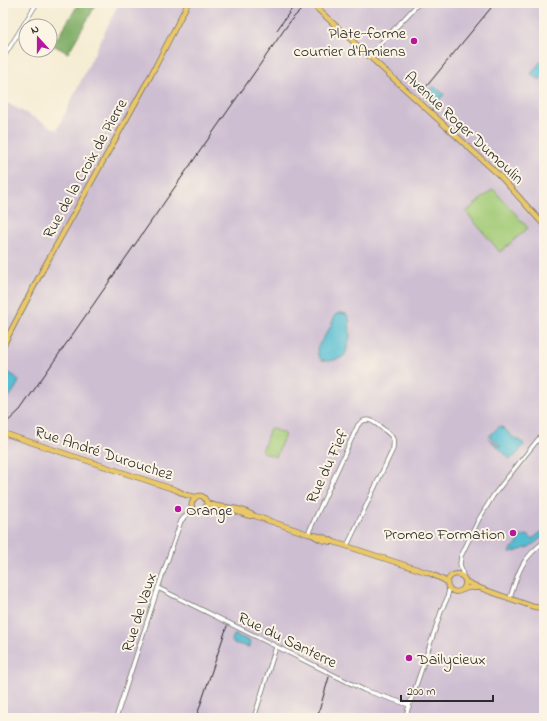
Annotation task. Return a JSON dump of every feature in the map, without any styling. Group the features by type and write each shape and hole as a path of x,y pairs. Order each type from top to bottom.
{"main road":[{"name":"Rue de la Croix de Pierre","path":"3,346 45,264 151,75 188,3"},
{"name":"Avenue Roger Dumoulin","path":"312,3 500,176 544,225"},
{"name":"Rue André Durouchez","path":"3,433 195,497"},
{"path":"186,495 196,511 201,512 218,507"},
{"path":"192,505 192,501 195,497 203,497 206,499 207,503 205,510"},
{"path":"207,503 246,515 255,516 314,536 318,539 334,542 429,573 444,580 449,589 455,592 469,588 480,588"},
{"path":"429,573 457,574 463,576 466,581 480,588 544,612"},
{"path":"447,583 452,575"},
{"path":"463,589 466,581"},
{"path":"534,607 544,608"}],"street":[{"path":"3,58 37,3"},
{"path":"369,56 419,3"},
{"name":"Rue du Fief","path":"308,534 358,425 365,420 373,421 391,435 394,443 393,448 347,546"},
{"path":"463,576 460,564 461,556 479,519 493,496 544,432"},
{"name":"Rue de Vaux","path":"116,718 181,521 190,511 192,505"},
{"path":"186,516 196,511"},
{"path":"510,598 519,570 525,560 544,542"},
{"path":"452,575 460,564"},
{"name":"Rue du Santerre","path":"158,588 364,690 409,705"},
{"path":"405,718 447,599 449,589"},
{"path":"447,599 455,592"},
{"path":"254,718 276,647"}],"shaded area":[{"path":"119,3 544,3 544,718 3,717 3,110 7,103 57,130"}],"green space":[{"path":"79,3 97,3 68,53 58,48 58,37"},
{"path":"493,189 528,228 500,252 466,212"},
{"path":"270,428 285,434 276,457 262,452"}],"water":[{"path":"544,57 544,74 540,80 531,74"},
{"path":"433,86 444,94 435,105 424,97"},
{"path":"339,313 346,314 349,318 350,336 346,352 341,358 330,361 321,360 318,355 317,348 331,326 335,315"},
{"path":"8,373 17,378 19,381 6,400 3,401 3,382"},
{"path":"500,426 524,445 515,456 510,459 488,438 500,447 501,446 489,436"},
{"path":"544,530 544,536 529,547 509,553 510,550 517,544 520,537 528,535 532,539"},
{"path":"234,635 249,641 249,647 233,643 232,640"}],"railway":[{"path":"277,30 296,3"},
{"path":"3,426 20,410 284,30 292,19 308,3"},
{"path":"421,93 495,3"},
{"path":"196,718 227,626"},
{"path":"317,718 329,677"}],"place":[{"name":"Plate-forme courrier d'Amiens","path":"414,41"},
{"name":"Orange","path":"178,509"},
{"name":"Promeo Formation","path":"513,533"},
{"name":"Dailycieux","path":"409,658"}]}
